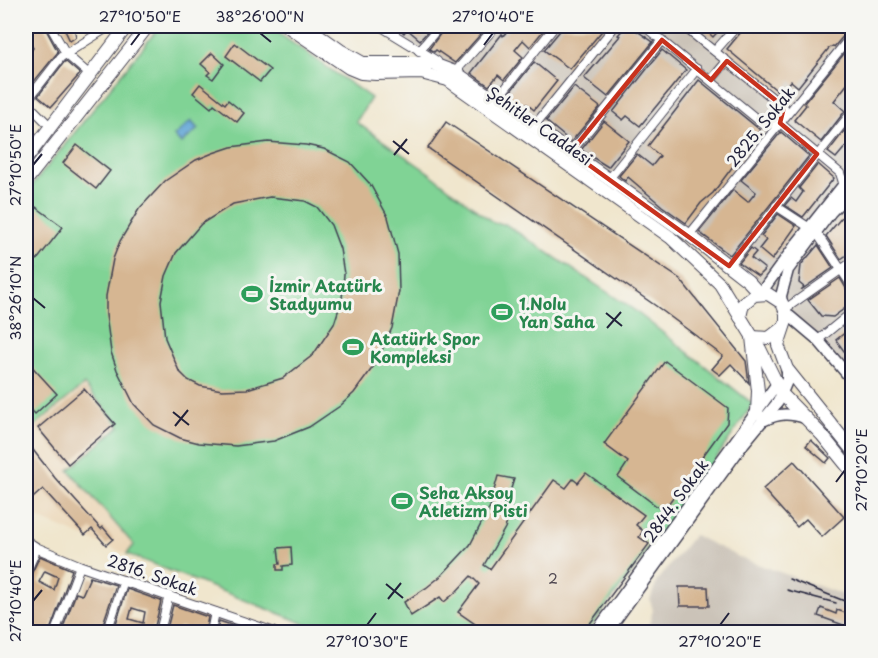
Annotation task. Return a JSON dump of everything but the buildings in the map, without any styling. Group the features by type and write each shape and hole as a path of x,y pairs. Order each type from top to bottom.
{"main road":[{"path":"26,181 148,26"},
{"name":"Şehitler Caddesi","path":"287,26 349,68 361,73 421,73 448,80 669,237 720,284 752,337 779,389 852,472"},
{"name":"Şehitler Caddesi","path":"306,26 363,63 431,63 455,72 497,99 689,235 760,294 768,294 784,308"},
{"path":"26,159 90,75 118,28"},
{"path":"740,317 743,304 760,294 812,231 850,190"},
{"path":"812,231 788,270 782,296 783,328 778,345 787,369 852,448"},
{"path":"784,308 818,340 852,380"},
{"path":"783,328 769,338 752,337 760,417 795,414 806,418"},
{"path":"779,389 787,381 787,369"},
{"name":"2844. Sokak","path":"607,633 779,389"},
{"name":"2844. Sokak","path":"596,633 760,417"}],"street":[{"path":"53,26 67,55 90,75"},
{"path":"382,26 455,72 496,26"},
{"path":"419,51 440,26"},
{"path":"497,99 555,26"},
{"path":"534,126 615,26"},
{"path":"644,26 764,124 780,123 840,173 850,190"},
{"path":"683,26 784,107 780,123"},
{"path":"715,51 737,26"},
{"path":"50,126 26,102 61,57 118,28"},
{"name":"2825. Sokak","path":"689,235 852,34"},
{"path":"571,152 662,40"},
{"path":"711,80 727,61"},
{"path":"609,179 697,69"},
{"path":"729,266 852,112"},
{"path":"776,206 812,231 852,286"},
{"path":"784,308 841,272 852,262"},
{"path":"818,340 852,312"},
{"name":"2816. Sokak","path":"26,541 80,566 169,595 267,632"},
{"path":"26,573 37,548"},
{"path":"55,633 80,566"},
{"path":"107,633 124,580"},
{"path":"160,633 169,595"},
{"path":"211,633 215,612"}],"highlighted area":[{"path":"662,40 711,80 727,61 784,107 780,123 817,154 729,266 571,152"}],"shaded area":[{"path":"379,26 852,26 852,374 760,282"},
{"path":"83,385 118,425 68,470 133,545 126,554 26,513 26,422 32,429"},
{"path":"694,535 743,559 852,598 852,632 626,632 629,625 647,631 653,610 650,600 657,581"}],"green space":[{"name":"Atatürk Spor Kompleksi","path":"160,26 268,26 371,98 356,122 428,172 494,223 505,224 634,310 753,404 709,469 587,632 326,632 127,554 134,545 69,470 120,426 84,385 32,428 26,421 26,193"}],"water":[{"path":"191,121 198,129 181,144 174,136"}],"tram line":[{"path":"789,579 852,604"},
{"path":"787,590 836,603"}],"place":[{"name":"İzmir Atatürk Stadyumu","path":"252,294"},
{"name":"1.Nolu Yan Saha","path":"502,312"},
{"name":"Atatürk Spor Kompleksi","path":"353,347"},
{"name":"Seha Aksoy Atletizm Pisti","path":"402,501"}]}
